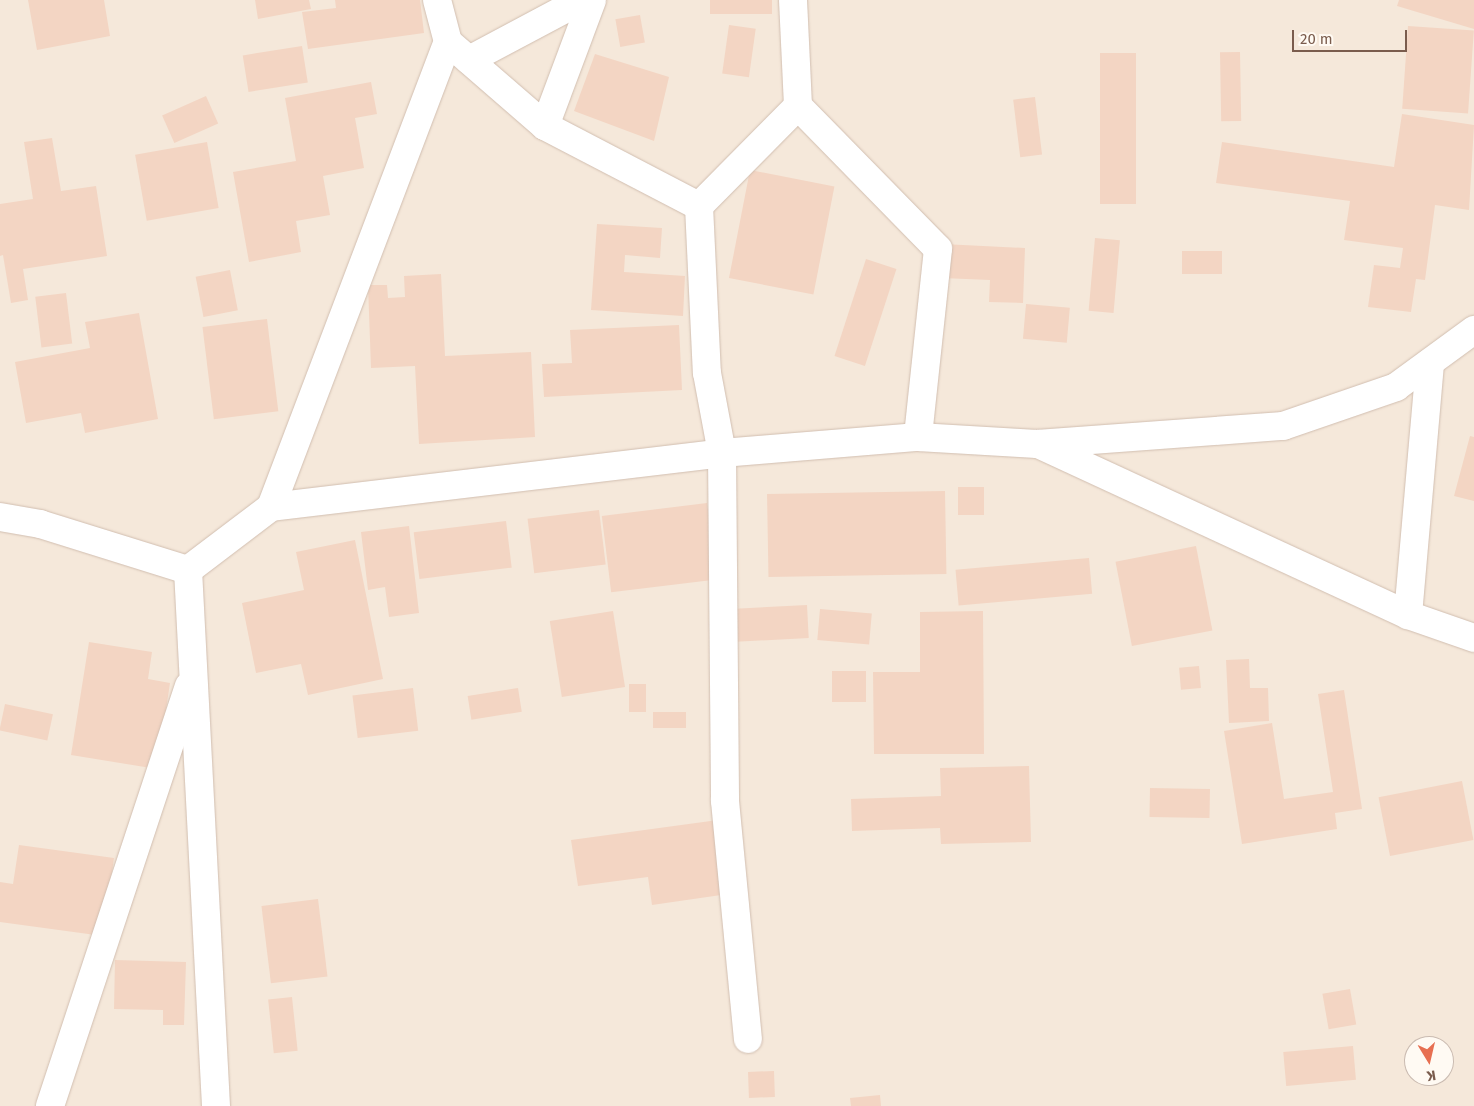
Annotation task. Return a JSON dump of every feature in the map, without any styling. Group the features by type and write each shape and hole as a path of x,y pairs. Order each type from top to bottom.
{"street":[{"path":"271,507 448,42 437,0"},
{"path":"470,60 582,0"},
{"path":"545,126 592,0"},
{"path":"793,0 798,106 938,249 918,437"},
{"path":"448,42 545,126 699,206"},
{"path":"748,1039 725,801 722,454 707,373 699,206 798,106"},
{"path":"188,570 271,507 722,454 918,437 1037,444 1283,426 1396,387 1474,330"},
{"path":"1408,615 1430,363"},
{"path":"1037,444 1408,615 1474,638"},
{"path":"0,517 40,524 188,570"},
{"path":"188,570 216,1106"},
{"path":"50,1106 194,670"}],"shaded area":[{"path":"0,0 1474,0 1474,1106 0,1106"}],"building":[{"path":"28,0 104,0 110,36 37,50"},
{"path":"255,0 309,0 311,9 258,19"},
{"path":"335,0 420,0 424,33 308,49 302,12 336,8"},
{"path":"710,0 772,0 772,14 710,14"},
{"path":"1399,0 1474,0 1474,29 1397,6"},
{"path":"640,15 645,43 620,47 615,19"},
{"path":"729,25 756,29 749,77 722,74"},
{"path":"1408,26 1474,31 1468,113 1402,109"},
{"path":"302,46 308,83 249,92 243,55"},
{"path":"1220,52 1240,52 1241,121 1221,121"},
{"path":"1100,53 1136,53 1136,204 1100,204"},
{"path":"595,54 669,77 654,141 574,111"},
{"path":"371,82 377,114 355,118 364,168 323,176 330,215 296,221 301,252 249,262 233,172 296,161 285,98"},
{"path":"206,96 218,123 174,143 162,116"},
{"path":"1035,97 1042,155 1020,157 1013,100"},
{"path":"1402,114 1474,125 1469,210 1435,205 1425,280 1416,279 1411,312 1368,307 1374,265 1400,268 1403,248 1344,240 1350,201 1216,183 1222,142 1394,167"},
{"path":"52,138 61,191 96,186 107,256 23,269 28,300 11,303 3,255 0,256 0,204 33,199 24,142"},
{"path":"207,142 219,208 147,221 135,155"},
{"path":"750,170 834,186 813,294 729,278"},
{"path":"597,224 662,228 660,258 625,255 624,272 685,276 683,316 591,310"},
{"path":"1095,238 1120,240 1114,313 1089,311"},
{"path":"943,244 1025,248 1023,303 989,302 990,280 942,278"},
{"path":"1182,251 1222,251 1222,274 1182,274"},
{"path":"866,259 896,269 865,366 834,356"},
{"path":"230,270 238,310 203,317 196,277"},
{"path":"441,274 445,356 531,352 535,437 419,444 415,366 371,368 368,285 387,285 388,298 405,297 404,276"},
{"path":"66,293 72,344 41,347 35,297"},
{"path":"1026,304 1070,308 1067,343 1023,339"},
{"path":"139,313 158,419 85,433 81,413 26,423 15,362 90,348 85,322"},
{"path":"267,319 278,411 214,419 202,327"},
{"path":"679,325 682,390 544,397 542,364 572,363 570,330"},
{"path":"1470,436 1474,437 1474,501 1454,496"},
{"path":"958,487 984,487 984,515 958,515"},
{"path":"945,491 946,574 768,577 767,494"},
{"path":"707,503 716,579 611,592 602,516"},
{"path":"599,510 606,565 534,573 528,519"},
{"path":"506,521 512,568 419,579 414,532"},
{"path":"409,526 419,613 389,617 385,587 368,590 361,532"},
{"path":"355,540 383,679 308,695 301,664 256,673 242,603 304,590 296,552"},
{"path":"1196,546 1212,630 1132,646 1116,562"},
{"path":"1089,558 1092,594 959,606 956,570"},
{"path":"807,605 809,638 727,642 725,609"},
{"path":"820,609 872,614 869,644 817,640"},
{"path":"613,611 625,687 562,697 550,621"},
{"path":"983,611 984,754 874,754 873,672 920,672 920,612"},
{"path":"89,642 152,652 148,679 170,683 157,769 71,755"},
{"path":"1249,659 1250,688 1268,688 1269,721 1229,723 1226,660"},
{"path":"1199,666 1201,688 1181,690 1179,668"},
{"path":"832,671 866,671 866,702 832,702"},
{"path":"629,684 646,684 646,712 629,712"},
{"path":"413,688 418,731 358,738 352,695"},
{"path":"518,688 522,712 471,720 468,696"},
{"path":"1344,690 1362,809 1335,813 1337,829 1242,844 1224,731 1272,723 1284,799 1333,792 1318,694"},
{"path":"5,704 53,714 47,741 0,731"},
{"path":"653,712 686,712 686,728 653,728"},
{"path":"1029,766 1031,842 941,844 940,828 852,831 851,799 941,796 940,768"},
{"path":"1462,781 1473,840 1390,856 1379,797"},
{"path":"1150,788 1210,789 1209,818 1149,817"},
{"path":"718,820 728,894 652,905 648,877 578,886 571,840"},
{"path":"19,845 114,858 103,936 0,922 0,882 13,884"},
{"path":"318,899 328,976 271,983 261,906"},
{"path":"115,960 186,962 184,1025 163,1025 163,1010 114,1009"},
{"path":"1350,989 1356,1024 1329,1029 1322,994"},
{"path":"292,997 298,1051 274,1053 268,1000"},
{"path":"1353,1046 1356,1080 1286,1086 1283,1052"},
{"path":"774,1071 775,1097 749,1098 748,1072"},
{"path":"880,1095 881,1106 851,1106 850,1098"}]}
